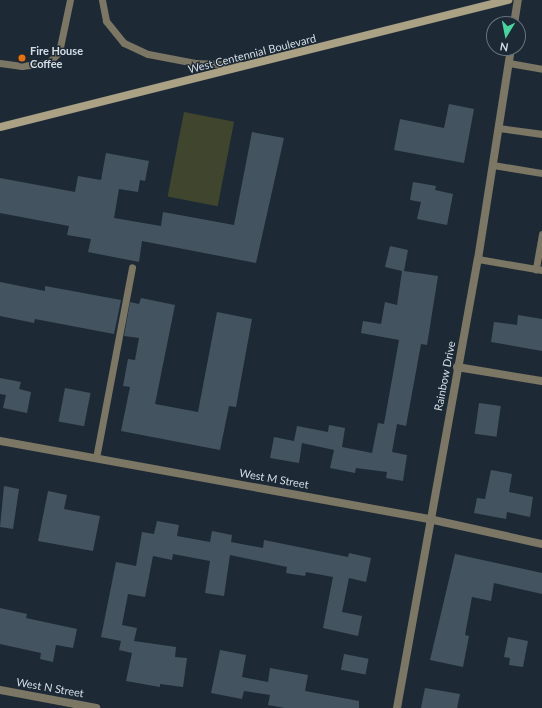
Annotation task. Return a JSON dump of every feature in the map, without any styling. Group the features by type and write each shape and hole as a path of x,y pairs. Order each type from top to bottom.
{"main road":[{"name":"West Centennial Boulevard","path":"0,127 253,66 508,0"}],"street":[{"path":"515,16 518,0"},
{"name":"Rainbow Drive","path":"397,708 429,519 478,259 510,56"},
{"path":"457,367 542,381"},
{"name":"West M Street","path":"0,441 429,519 542,544"},
{"name":"West N Street","path":"0,690 96,708"}],"lane":[{"path":"0,63 22,66 48,62 60,52 70,0"},
{"path":"102,0 106,21 124,42 148,54 195,63 253,66"},
{"path":"509,63 542,69"},
{"path":"499,128 542,134"},
{"path":"493,165 542,173"},
{"path":"478,259 539,269 542,234"},
{"path":"96,458 132,267"}],"green space":[{"path":"184,112 234,122 218,206 168,196"}],"building":[{"path":"449,104 474,109 464,163 394,150 400,119 444,128"},
{"path":"252,132 284,138 256,263 142,241 139,262 88,252 91,239 67,235 69,226 0,213 0,178 75,192 78,176 101,180 106,153 149,161 145,181 140,180 138,192 119,189 114,218 161,226 163,212 234,225"},
{"path":"413,182 436,186 435,190 453,194 447,225 417,219 421,202 410,200"},
{"path":"390,246 408,250 404,271 438,276 427,345 421,344 406,426 397,424 392,452 407,455 403,481 386,478 387,472 356,468 355,473 330,468 334,450 302,443 299,463 270,458 274,437 294,441 297,426 328,432 329,425 345,428 342,447 372,453 378,423 384,424 399,340 361,333 363,321 381,324 385,302 397,305 402,271 385,267"},
{"path":"0,282 45,291 45,286 121,300 114,334 35,319 34,323 0,316"},
{"path":"141,298 175,305 155,404 198,412 217,312 252,319 236,407 229,406 220,450 121,431 130,387 123,386 128,359 135,360 139,338 124,336 130,302 139,304"},
{"path":"518,315 542,319 542,351 491,342 494,322 517,325"},
{"path":"0,378 21,382 19,389 31,392 27,413 3,408 6,395 0,394"},
{"path":"65,388 91,393 84,426 59,421"},
{"path":"479,403 501,406 496,437 475,434"},
{"path":"491,470 512,474 509,492 533,497 530,517 507,512 506,519 474,513 477,498 485,499"},
{"path":"4,486 19,489 13,529 0,527"},
{"path":"48,491 67,495 64,509 100,516 93,551 38,541"},
{"path":"157,521 179,525 177,536 210,542 212,531 232,535 231,542 263,548 264,540 348,557 349,553 371,558 366,582 349,578 342,612 362,616 358,636 323,628 333,577 306,572 305,576 286,573 287,567 230,555 224,596 205,593 210,561 173,554 172,560 153,556 145,597 128,594 122,625 137,628 134,641 176,647 175,657 187,658 183,687 160,684 160,687 126,681 132,653 119,650 121,641 101,637 116,562 136,566 142,532 154,534"},
{"path":"455,554 542,573 542,594 494,583 491,601 472,597 465,635 469,636 463,667 430,660"},
{"path":"0,608 27,614 26,618 77,629 73,648 56,645 53,662 40,659 41,653 0,644"},
{"path":"508,637 528,641 523,667 509,665 510,658 504,657"},
{"path":"220,650 246,655 242,677 268,682 270,668 308,675 305,691 359,701 359,708 285,708 268,705 270,695 244,691 242,699 211,693"},
{"path":"344,654 369,659 365,674 341,670"},
{"path":"425,688 460,694 457,708 421,708"}],"place":[{"name":"Fire House Coffee","path":"22,58"}]}
